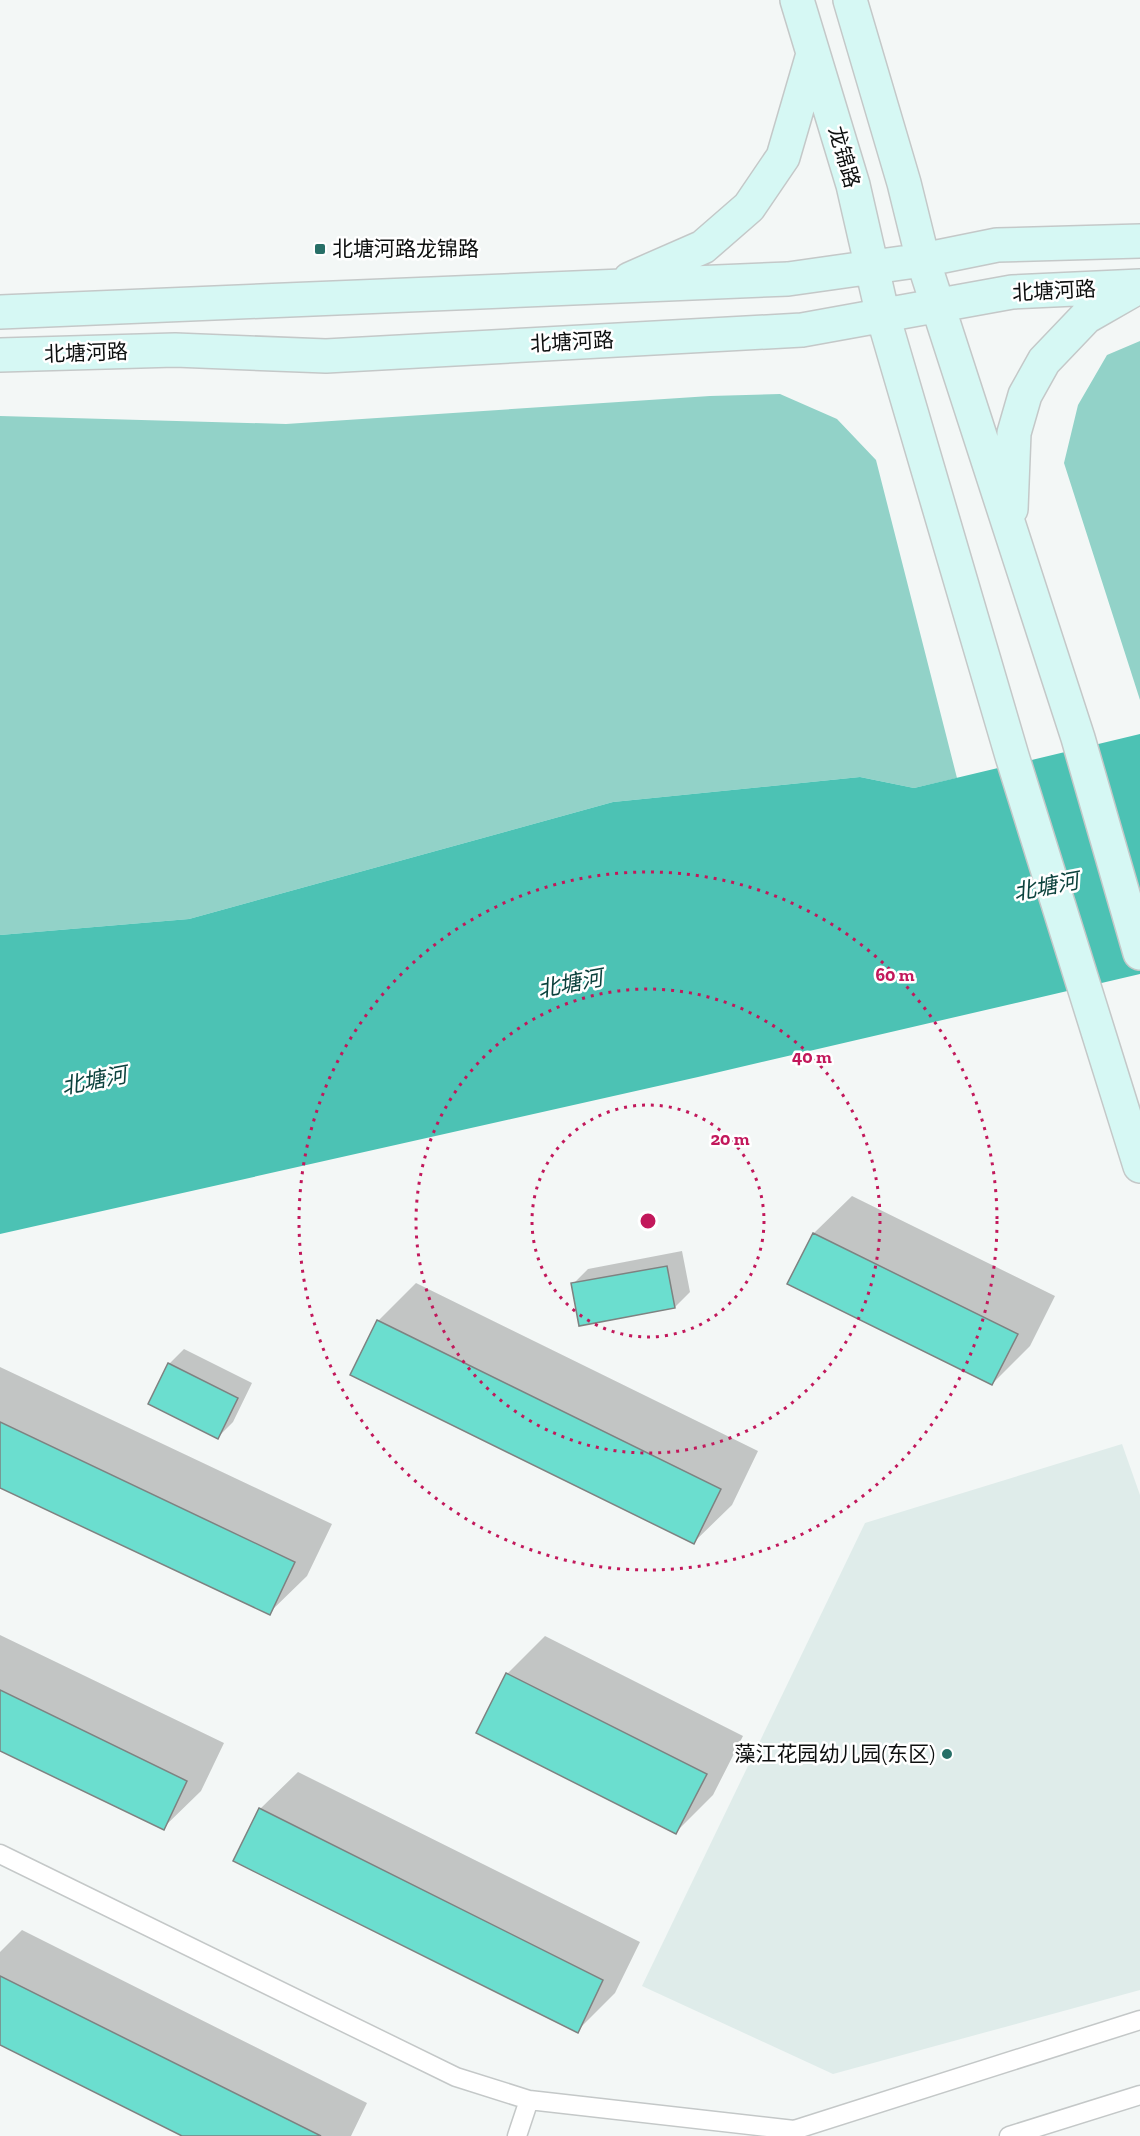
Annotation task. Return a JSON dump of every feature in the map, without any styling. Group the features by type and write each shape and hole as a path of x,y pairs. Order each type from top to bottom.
{"main road":[{"name":"龙锦路","path":"797,0 853,185 883,316 1012,756 1140,1166"},
{"path":"850,0 904,183 922,260 1078,738 1140,953"},
{"path":"612,286 703,247 749,207 783,157 813,54"},
{"path":"0,312 788,279 873,268 997,245 1140,240"},
{"path":"1010,532 1014,433 1025,395 1044,361 1086,317 1140,286"},
{"name":"北塘河路","path":"0,356 176,350 326,356 802,330 1012,292 1140,286"}],"lane":[{"path":"0,1854 456,2077 529,2100 796,2133 1140,2020"},
{"path":"1009,2136 1140,2095"},
{"path":"517,2136 529,2100"}],"shaded area":[{"path":"1140,341 1140,700 1064,463 1078,405 1107,355"},
{"path":"780,394 837,419 876,460 957,778 914,788 860,777 613,802 189,919 0,935 0,416 286,424 710,396"},
{"name":"藻江花园幼儿园(东区)","path":"1122,1444 1140,1495 1140,1990 833,2074 642,1986 865,1523"}],"water":[{"name":"北塘河","path":"1140,734 1140,974 698,1077 0,1234 0,935 189,919 613,802 860,777 914,788"}],"building":[{"path":"813,1233 1018,1334 992,1385 787,1284"},
{"path":"667,1266 675,1308 579,1326 571,1283"},
{"path":"377,1320 721,1489 694,1544 350,1375"},
{"path":"168,1363 238,1398 218,1439 148,1404"},
{"path":"0,1422 295,1562 270,1615 0,1488"},
{"path":"506,1673 707,1774 676,1834 476,1733"},
{"path":"0,1690 187,1781 164,1830 0,1751"},
{"path":"259,1808 603,1980 578,2033 233,1861"},
{"path":"0,1976 321,2136 182,2136 0,2045"}],"place":[{"name":"北塘河路龙锦路","path":"320,249"},
{"name":"藻江花园幼儿园(东区)","path":"947,1754"}]}
